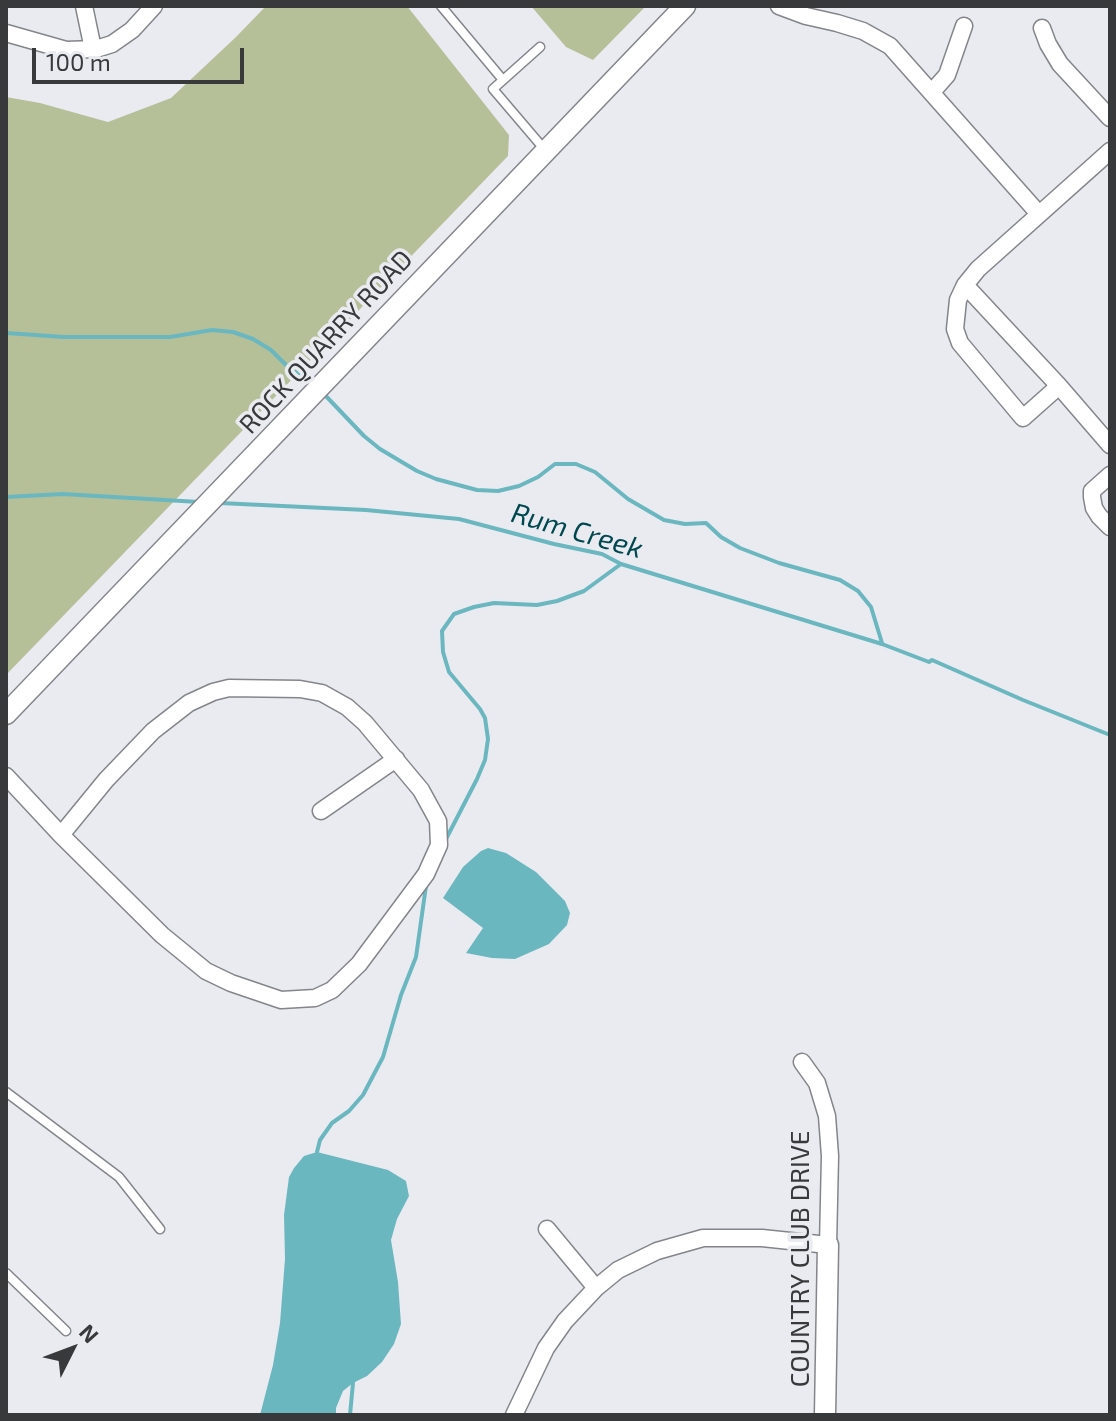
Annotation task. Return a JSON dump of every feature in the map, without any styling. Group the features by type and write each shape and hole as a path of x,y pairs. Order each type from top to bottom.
{"street":[{"path":"84,6 93,49"},
{"path":"6,33 66,50 93,49 112,44 132,30 154,6"},
{"name":"ROCK QUARRY ROAD","path":"6,714 685,6"},
{"path":"779,6 863,31 890,46 1039,214"},
{"path":"932,92 947,75 964,26"},
{"path":"1042,28 1060,64 1110,118"},
{"path":"1059,386 1023,418 960,343 955,329 958,300 978,269 1110,151"},
{"path":"965,285 1110,445"},
{"path":"1110,475 1092,491 1094,508 1110,527"},
{"path":"6,776 61,835 162,935 206,971 281,1000 315,998 332,990 359,964 426,874 439,845 438,821 421,790 365,723 347,707 322,693 300,689 229,688 189,703 153,731 106,780 61,835"},
{"path":"321,811 396,759"},
{"name":"COUNTRY CLUB DRIVE","path":"802,1062 817,1083 827,1116 830,1156 825,1415"},
{"path":"547,1229 596,1288"},
{"path":"514,1415 546,1348 565,1321 618,1270 657,1251 703,1238 762,1238 828,1245"}],"lane":[{"path":"441,6 503,80"},
{"path":"540,47 493,89 546,150"},
{"path":"6,1092 119,1177 160,1229"},
{"path":"6,1273 66,1331"}],"green space":[{"path":"266,6 407,6 509,135 508,156 6,675 6,97 108,122 171,98"},
{"path":"531,6 646,6 593,60 566,47"}],"water":[{"path":"488,848 506,853 536,872 565,901 570,913 567,925 549,944 515,959 466,953 483,928 443,898 463,867"},
{"path":"317,1152 388,1170 406,1181 409,1196 391,1240 401,1324 394,1344 382,1362 343,1391 336,1415 260,1415 280,1323 285,1259 284,1215 289,1177 304,1156"}],"waterway":[{"path":"6,333 64,337 170,337 212,330 233,332 271,350 313,385"},
{"path":"323,393 380,449 436,479 477,490 498,491 519,486 555,464 576,464 595,472 628,499 664,520 685,524 706,523 740,548 779,563 840,580 858,591 871,607 882,643"},
{"name":"Rum Creek","path":"6,497 63,494 199,502"},
{"name":"Rum Creek","path":"220,503 366,510 459,519 602,554 621,564 882,644 929,662 932,660 1110,735"},
{"path":"445,841 477,779 485,760 488,739 485,718 480,709 449,672 443,652 442,631 454,614 474,607 494,603 537,605 584,591 621,564"},
{"path":"317,1152 320,1140 332,1123 349,1111 363,1095 383,1057 416,957 426,886"},
{"path":"350,1415 353,1383"}]}
